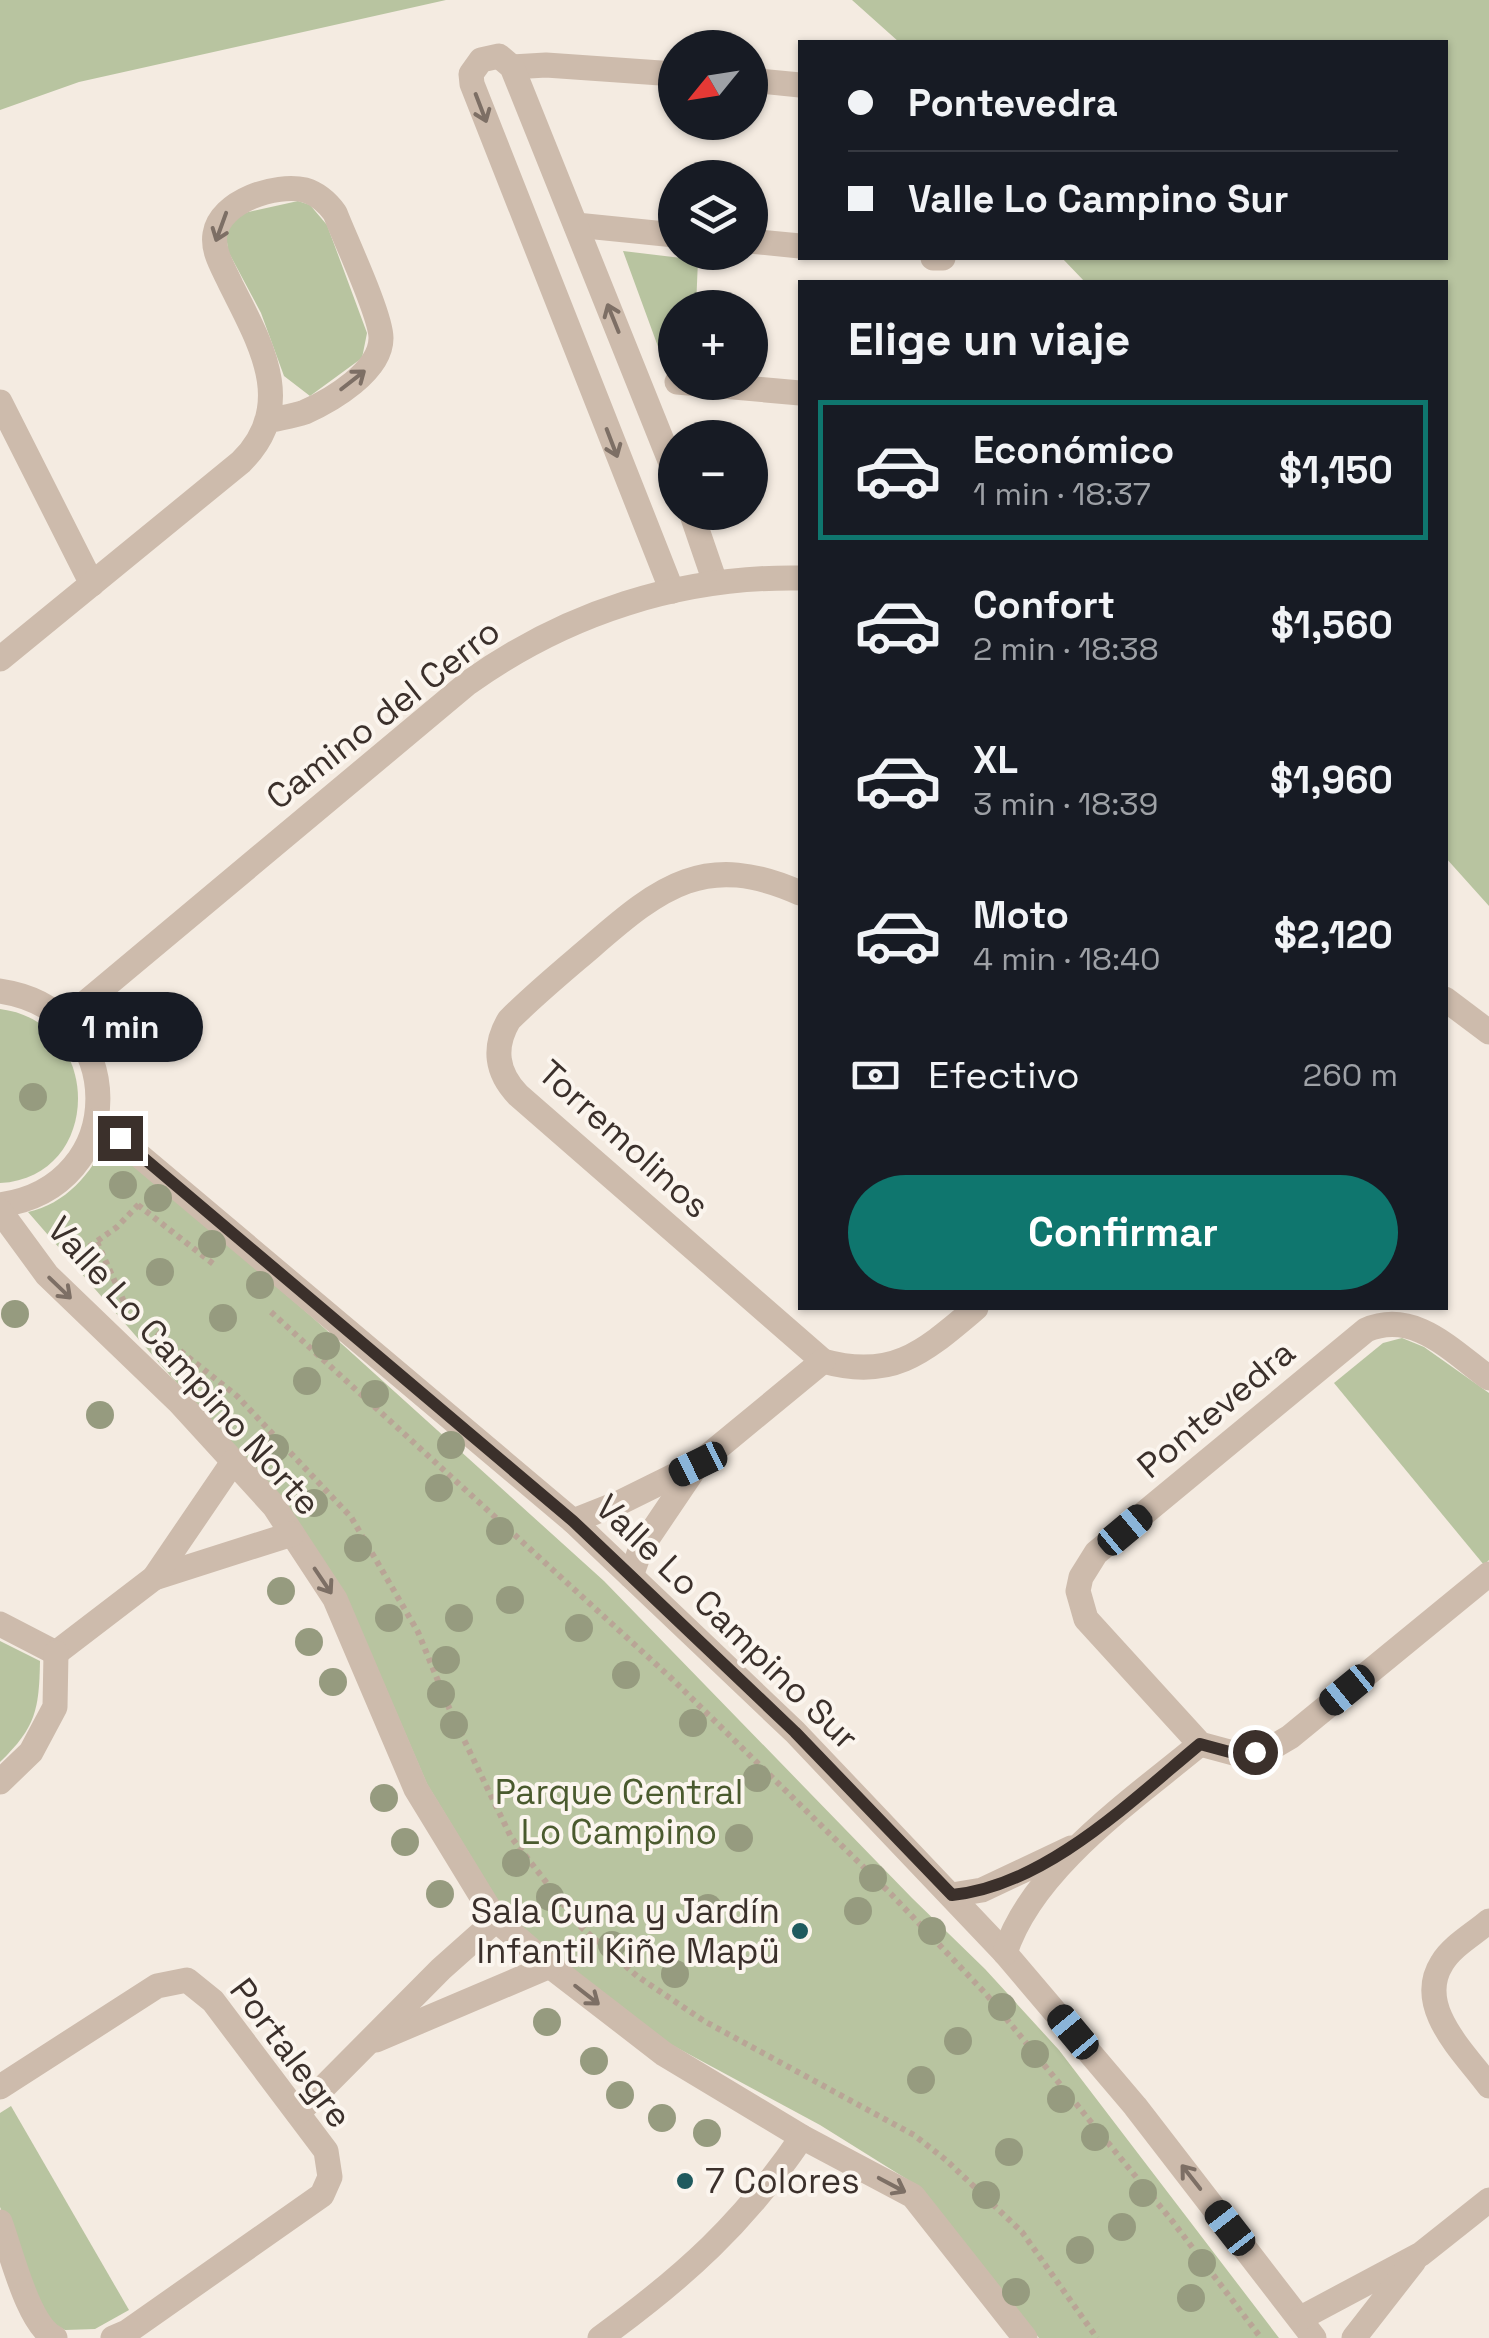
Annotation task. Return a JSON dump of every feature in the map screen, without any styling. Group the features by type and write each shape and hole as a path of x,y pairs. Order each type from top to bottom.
{"street":[{"path":"658,431 512,67 499,56 490,56 474,66 472,84 672,590"},
{"path":"512,67 546,65 658,73"},
{"path":"768,81 798,84"},
{"path":"0,659 242,462 258,444 267,421 269,370 218,258 215,234 219,222 236,204 283,190 307,191 335,213 378,324 380,350 364,372 328,399 304,412 267,421"},
{"path":"576,225 658,232"},
{"path":"768,243 798,246"},
{"path":"638,380 658,381"},
{"path":"768,390 798,393"},
{"path":"0,402 92,584"},
{"path":"697,530 716,582"},
{"name":"Camino del Cerro","path":"72,1025 85,1003 468,682 508,654 615,607 672,590 716,582 798,578"},
{"name":"Torremolinos","path":"798,893 763,879 716,875 690,879 651,897 509,1020 498,1046 498,1060 508,1085 823,1360"},
{"path":"0,991 22,994 48,1006 72,1025 96,1070 99,1095 97,1120 84,1153 61,1180 41,1194 0,1208"},
{"path":"1448,1002 1489,1032"},
{"name":"Valle Lo Campino Sur","path":"97,1120 573,1521 795,1732 1006,1953 1135,2106 1308,2328"},
{"name":"Valle Lo Campino Norte","path":"0,1208 47,1275 180,1403 274,1506 336,1598 416,1790 496,1920 664,2054 802,2137 914,2196 1025,2338"},
{"path":"573,1521 698,1464 823,1360 845,1367 870,1368 905,1360 938,1340 974,1310"},
{"name":"Pontevedra","path":"1200,1744 1086,1619 1078,1591 1087,1564 1366,1330 1392,1323 1418,1328 1489,1378"},
{"path":"56,1653 154,1578 233,1462"},
{"path":"631,1576 640,1548 698,1464"},
{"path":"154,1578 292,1534"},
{"path":"1006,1953 1025,1912 1076,1846 1200,1744 1237,1754 1274,1746 1290,1737 1489,1574"},
{"path":"0,1624 56,1653"},
{"path":"0,1782 31,1752 55,1707 56,1653"},
{"path":"952,1895 999,1884 1076,1846"},
{"path":"298,2113 440,1968 496,1920"},
{"path":"1489,1921 1442,1962 1434,1985 1441,2020 1489,2086"},
{"path":"362,2046 550,1966"},
{"name":"Portalegre","path":"0,2088 157,1986 186,1980 212,2001 326,2151 330,2178 322,2194 127,2332 113,2338"},
{"path":"600,2338 719,2242 758,2198 802,2137"},
{"path":"1308,2328 1420,2254 1489,2200"},
{"path":"0,2222 34,2316 47,2334 55,2338"},
{"path":"1354,2338 1420,2254"}],"path":[{"path":"47,1275 96,1242 138,1206 166,1175"},
{"path":"138,1206 229,1276"},
{"path":"96,1242 125,1304 133,1312"},
{"path":"258,1300 670,1677 890,1894 986,1994 1173,2222 1262,2338"},
{"path":"141,1320 237,1396 351,1518 418,1632 452,1715 511,1837 581,1928 637,1976 704,2021 914,2135 946,2160 1022,2232 1098,2338"}],"green space":[{"path":"0,0 446,0 79,82 0,110"},
{"path":"852,0 1489,0 1489,906 1448,860 1448,280 1083,280 1064,260 1448,260 1448,40 897,40"},
{"path":"298,201 310,205 327,225 367,333 362,358 310,396 284,376 261,313 228,251 226,234 235,218 244,213"},
{"path":"623,251 658,255 658,270 698,270 697,290 658,290 658,347"},
{"path":"0,1009 34,1020 59,1041 73,1068 78,1099 73,1129 59,1155 34,1174 0,1183"},
{"name":"Parque Central Lo Campino","path":"106,1140 312,1317 604,1581 985,1969 1059,2050 1279,2338 1039,2338 921,2188 820,2125 670,2044 506,1914 427,1784 345,1593 188,1396 28,1212 54,1202 76,1186"},
{"path":"1402,1338 1424,1347 1489,1393 1489,1560 1484,1565 1334,1383 1383,1343"},
{"path":"0,1641 40,1661 33,1717 0,1762"},
{"path":"11,2106 129,2310 95,2329 65,2330 47,2321 36,2305 0,2207 0,2113"}],"place":[{"name":"Sala Cuna y Jardín Infantil Kiñe Mapü","path":"800,1931"},
{"name":"7 Colores","path":"685,2181"}],"route":[{"path":"120,1138 573,1521 795,1732 952,1895 999,1884 1076,1846 1200,1744 1237,1754 1255,1752"}]}
